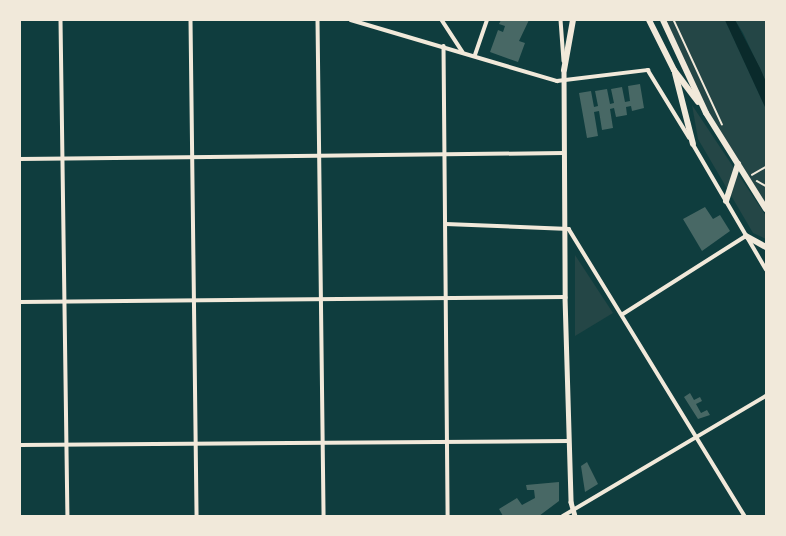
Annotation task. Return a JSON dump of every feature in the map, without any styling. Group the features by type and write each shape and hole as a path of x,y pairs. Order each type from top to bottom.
{"main road":[{"path":"564,70 573,20"},
{"path":"649,20 674,70 706,113 766,209"},
{"path":"663,20 706,113"},
{"path":"674,70 693,144"},
{"path":"726,201 738,164"},
{"path":"746,236 766,247"}],"street":[{"path":"61,20 68,516"},
{"path":"191,20 197,516"},
{"path":"318,20 324,516"},
{"path":"351,20 564,82 648,70 766,269"},
{"path":"442,20 463,52"},
{"path":"475,55 487,20"},
{"path":"561,20 564,70 562,154 569,441 572,511 575,516"},
{"path":"444,46 448,298 448,516"},
{"path":"20,159 562,154"},
{"path":"446,224 564,226 579,242 745,516"},
{"path":"623,314 746,236"},
{"path":"20,302 565,297"},
{"path":"563,516 766,396"},
{"path":"20,445 196,442 569,441"}],"path":[{"path":"674,20 723,126"},
{"path":"748,167 759,187"},
{"path":"756,181 766,185"}],"shaded area":[{"path":"663,20 725,20 766,109 766,209 706,113"},
{"path":"725,20 735,20 760,68 766,82 766,109"},
{"path":"735,20 766,20 766,82 743,33"},
{"path":"692,105 766,216 766,239 753,233 698,139"},
{"path":"575,255 613,313 575,336"}],"building":[{"path":"501,20 529,20 519,41 525,43 518,62 490,52 498,30 503,32 505,26 499,24"},
{"path":"640,84 644,108 632,111 631,106 626,107 627,115 616,117 614,108 610,109 613,128 602,130 599,111 594,112 598,136 587,138 579,93 591,91 594,107 598,106 595,91 607,89 610,104 614,103 611,89 622,87 625,102 630,101 628,86"},
{"path":"705,207 713,219 720,215 730,231 702,251 683,219"},
{"path":"690,393 694,400 700,397 702,401 696,404 701,413 707,410 710,415 698,419 684,397"},
{"path":"587,462 598,484 585,492 581,466"},
{"path":"559,482 559,501 539,516 503,516 499,509 517,498 522,505 535,498 534,490 527,490 526,485"}]}
